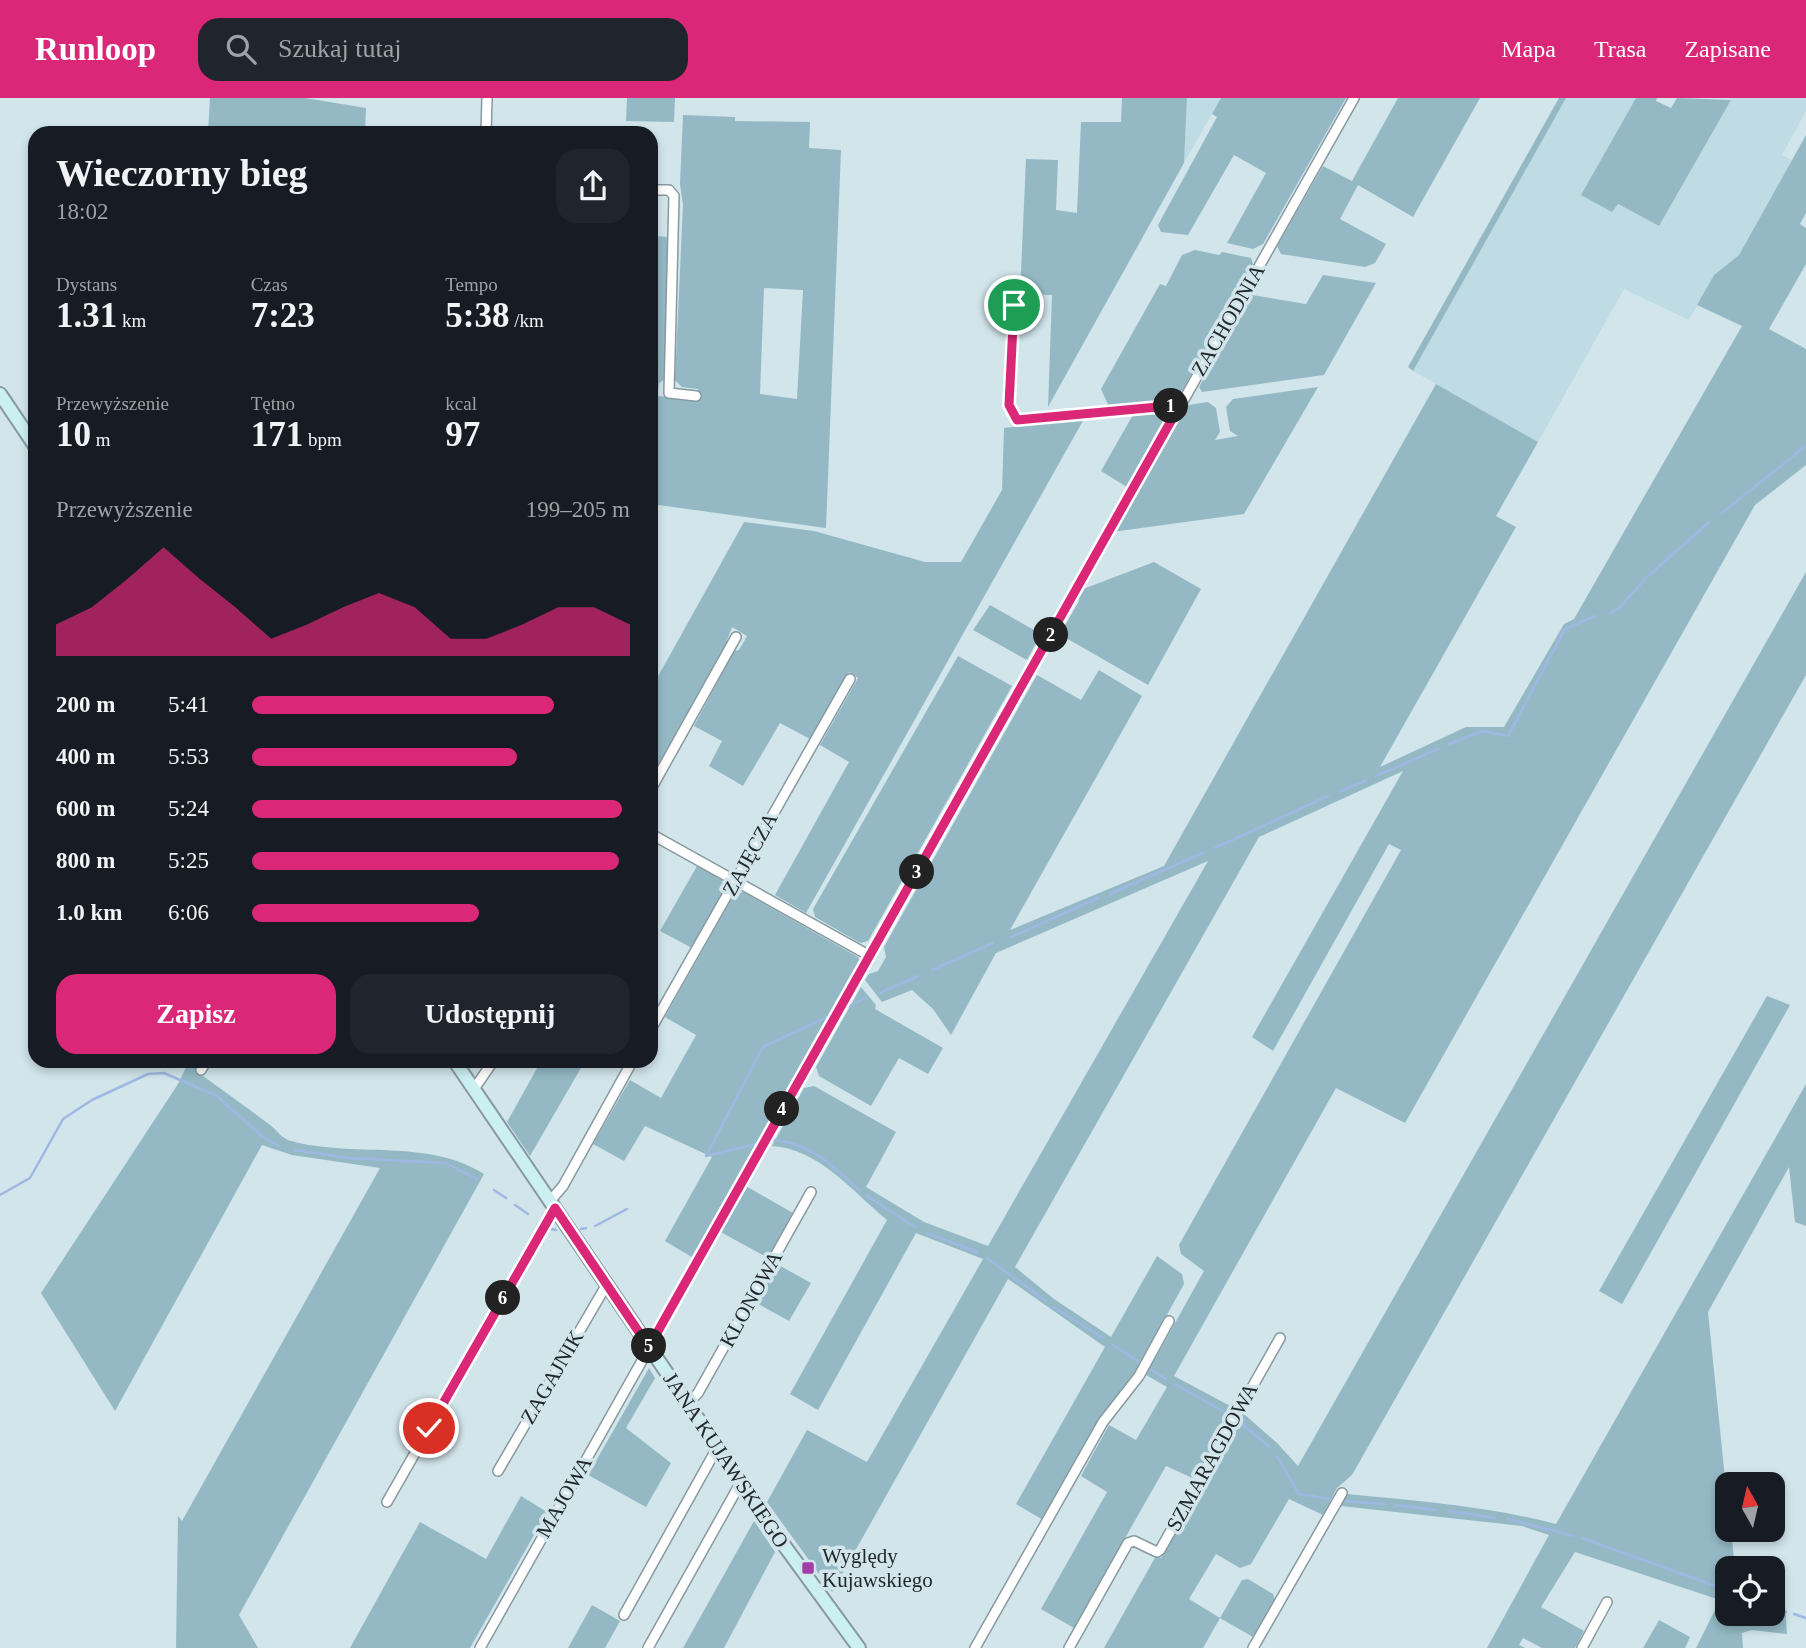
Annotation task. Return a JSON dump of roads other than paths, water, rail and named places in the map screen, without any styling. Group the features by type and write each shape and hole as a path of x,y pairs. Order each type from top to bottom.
{"main road":[{"path":"0,394 28,436"},
{"name":"JANA KUJAWSKIEGO","path":"460,1068 717,1448 859,1648"}],"street":[{"path":"486,126 487,98"},
{"name":"ZACHODNIA","path":"649,1347 1354,98"},
{"path":"658,191 672,192 668,393 696,396"},
{"path":"1014,305 1009,405 1013,416 1026,420 1180,405"},
{"path":"658,776 736,637"},
{"name":"ZAJĘCZA","path":"658,1017 850,679"},
{"path":"658,838 870,956"},
{"path":"474,1089 488,1068"},
{"path":"387,1502 629,1068"},
{"name":"KLONOWA","path":"688,1404 698,1394 811,1192"},
{"name":"ZAGAJNIK","path":"498,1471 607,1284"},
{"path":"975,1648 1103,1422 1139,1376 1169,1321"},
{"name":"SZMARAGDOWA","path":"1069,1648 1128,1543 1134,1541 1157,1552 1160,1550 1280,1338"},
{"name":"MAJOWA","path":"480,1648 649,1347"},
{"path":"624,1615 717,1448"},
{"path":"648,1648 741,1482"},
{"path":"1253,1648 1342,1493"},
{"path":"1582,1648 1607,1602"}],"waterway":[{"path":"1722,513 1806,446"},
{"path":"1610,613 1618,609 1647,577 1709,522"},
{"path":"1449,744 1483,731 1508,736 1565,629 1595,616"},
{"path":"1376,776 1438,749"},
{"path":"1341,791 1365,781"},
{"path":"1215,848 1328,796"},
{"path":"1110,894 1203,853"},
{"path":"1011,937 1098,898"},
{"path":"932,970 993,943"},
{"path":"880,993 918,976"},
{"path":"844,1009 865,998"},
{"path":"706,1156 763,1047 827,1017"},
{"path":"0,1195 30,1178 63,1119 92,1100 148,1074 164,1073 217,1096 263,1137 279,1146"},
{"path":"771,1140 785,1141 820,1156 859,1190"},
{"path":"706,1156 756,1144"},
{"path":"295,1150 349,1158 446,1163 477,1179"},
{"path":"494,1190 506,1198"},
{"path":"867,1196 915,1227"},
{"path":"515,1205 528,1214"},
{"path":"595,1226 627,1209"},
{"path":"581,1229 586,1228"},
{"path":"551,1229 556,1230"},
{"path":"927,1233 977,1252"},
{"path":"987,1258 1046,1301"},
{"path":"1054,1307 1103,1338"},
{"path":"1113,1345 1139,1362"},
{"path":"1149,1368 1166,1379"},
{"path":"1175,1384 1226,1413"},
{"path":"1236,1419 1270,1447"},
{"path":"1277,1456 1299,1494 1330,1499"},
{"path":"1344,1501 1385,1504"},
{"path":"1396,1505 1436,1510"},
{"path":"1449,1511 1495,1518"},
{"path":"1508,1519 1574,1536"},
{"path":"1582,1538 1715,1586"},
{"path":"1794,1614 1806,1618"}],"place":[{"name":"Wyględy Kujawskiego","path":"808,1568"}]}
